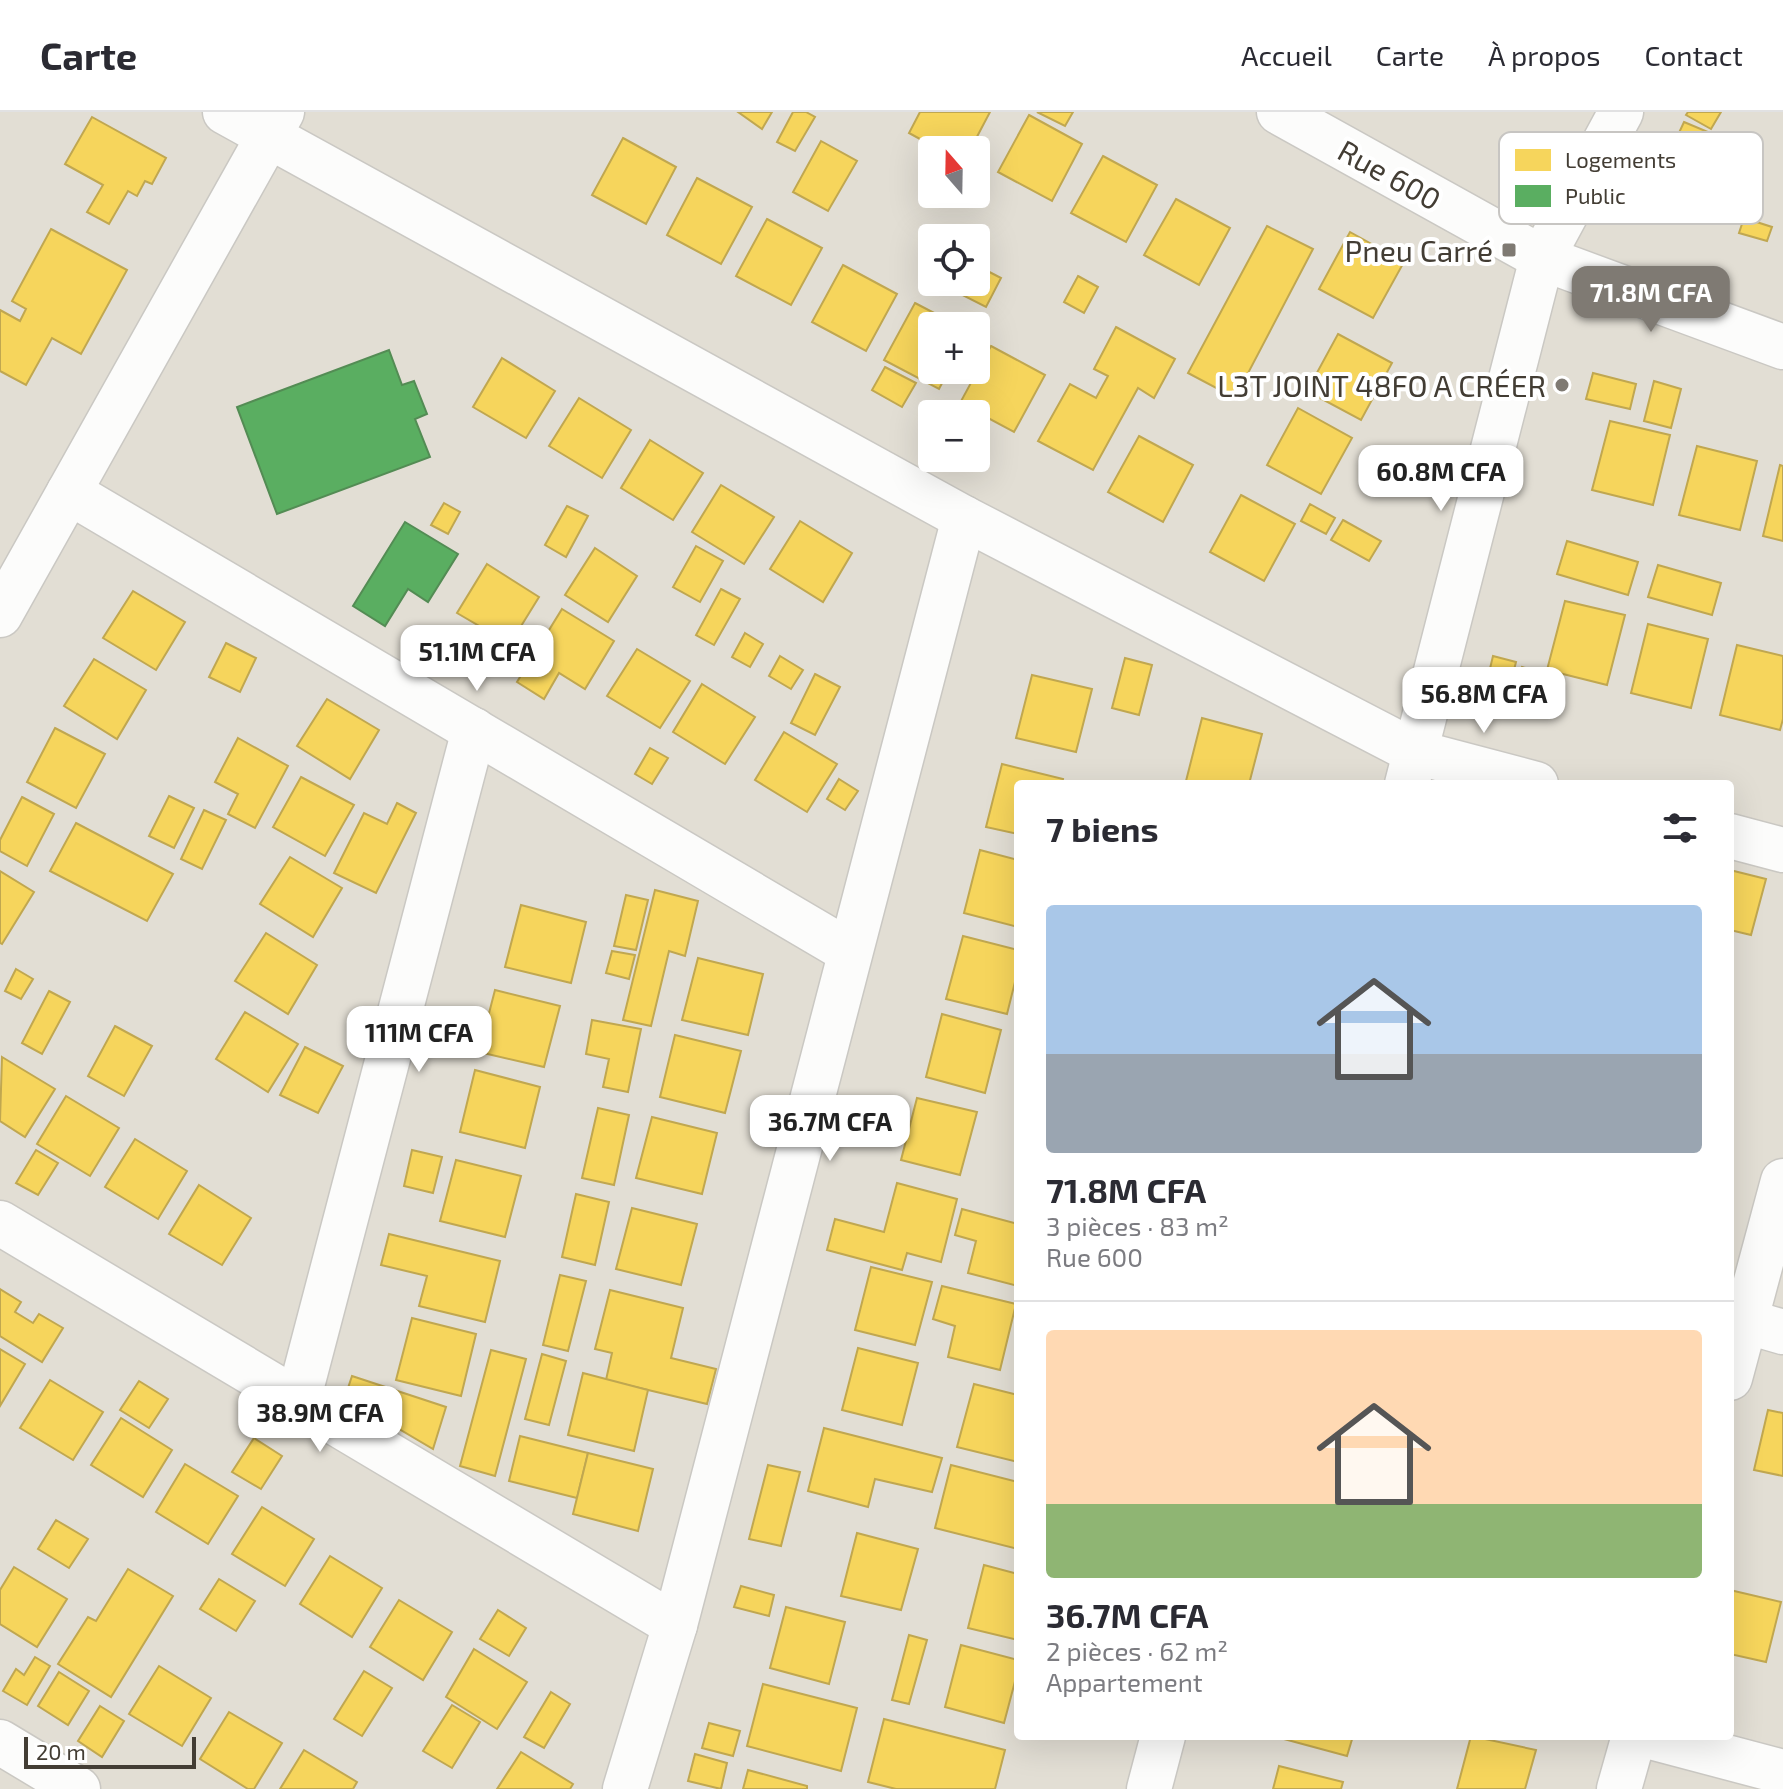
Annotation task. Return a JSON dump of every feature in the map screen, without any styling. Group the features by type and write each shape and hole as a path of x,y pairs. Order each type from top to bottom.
{"street":[{"path":"225,112 275,124 964,518 1411,768 1505,780"},
{"name":"Rue 600","path":"1279,112 1542,258 1783,347"},
{"path":"1610,132 1621,112"},
{"path":"0,615 275,124"},
{"path":"1411,768 1542,258 1560,224"},
{"path":"69,492 850,952"},
{"path":"625,1789 675,1625 964,518"},
{"path":"298,1401 474,730"},
{"path":"1734,837 1783,850"},
{"path":"1734,1372 1764,1327 1783,1181"},
{"path":"0,1223 675,1625"},
{"path":"1149,1789 1162,1740"},
{"path":"1619,1789 1633,1740"},
{"path":"1662,1740 1783,1772"},
{"path":"0,1742 78,1789"}],"shaded area":[{"path":"0,112 1783,112 1783,1789 0,1789"}],"building: Logements":[{"path":"738,112 772,112 762,129"},
{"path":"793,112 806,112 815,117 795,151 777,142"},
{"path":"920,112 990,112 977,136 918,138 909,133"},
{"path":"1037,112 1073,112 1065,126"},
{"path":"1688,112 1721,112 1711,129 1686,115"},
{"path":"1029,115 1082,144 1052,201 998,172"},
{"path":"92,117 166,158 152,184 145,181 137,196 128,191 109,224 87,212 103,185 65,164"},
{"path":"1684,122 1708,132 1679,132"},
{"path":"623,138 676,167 646,224 592,195"},
{"path":"821,141 857,161 828,211 793,192"},
{"path":"1103,156 1157,185 1126,242 1071,213"},
{"path":"697,178 752,207 721,264 667,235"},
{"path":"1176,199 1230,228 1199,285 1144,255"},
{"path":"767,219 822,248 791,305 736,276"},
{"path":"1742,224 1772,227 1767,241 1739,233"},
{"path":"1267,226 1313,249 1235,398 1188,373"},
{"path":"51,229 127,270 81,354 52,338 26,385 0,371 0,310 20,321 26,309 12,301"},
{"path":"1350,232 1404,262 1373,318 1319,289"},
{"path":"843,265 897,294 866,351 812,322"},
{"path":"990,272 1001,278 986,307 964,296 990,296"},
{"path":"1078,276 1098,287 1084,313 1064,302"},
{"path":"915,303 932,312 918,312 918,378 884,360"},
{"path":"1116,327 1175,359 1154,398 1138,388 1093,470 1038,441 1070,384 1096,398 1108,376 1094,369"},
{"path":"1338,334 1392,363 1361,420 1307,391"},
{"path":"990,348 1045,375 1014,432 990,419 990,400 962,400 970,384 990,384"},
{"path":"502,358 555,391 526,438 473,407"},
{"path":"885,367 916,383 902,407 872,390"},
{"path":"1593,373 1636,384 1630,409 1586,399"},
{"path":"1654,381 1681,389 1671,428 1644,421"},
{"path":"579,398 631,430 602,478 549,446"},
{"path":"1298,408 1352,438 1321,494 1267,465"},
{"path":"1610,421 1670,435 1653,505 1592,490"},
{"path":"1139,436 1193,465 1163,522 1108,492"},
{"path":"650,440 703,473 673,520 621,488"},
{"path":"1697,446 1757,461 1740,530 1679,515"},
{"path":"1780,465 1783,466 1783,541 1763,536"},
{"path":"721,485 774,517 744,564 692,532"},
{"path":"1241,495 1295,524 1264,581 1210,552"},
{"path":"444,503 460,512 448,534 431,525"},
{"path":"1310,504 1335,518 1326,534 1301,521"},
{"path":"567,506 588,516 566,557 545,545"},
{"path":"1343,520 1381,541 1369,561 1331,540"},
{"path":"800,521 852,553 823,602 770,569"},
{"path":"1567,541 1638,562 1628,595 1557,574"},
{"path":"696,546 723,561 700,602 673,587"},
{"path":"595,548 637,576 608,622 565,595"},
{"path":"487,564 539,597 510,644 457,613"},
{"path":"1658,565 1721,583 1712,615 1648,597"},
{"path":"721,589 740,599 714,645 696,635"},
{"path":"133,591 185,622 156,670 103,638"},
{"path":"1565,601 1625,615 1607,685 1547,670"},
{"path":"562,609 614,641 585,689 559,673 544,699 517,682"},
{"path":"1648,624 1708,639 1691,708 1631,693"},
{"path":"745,633 763,644 750,667 732,657"},
{"path":"226,643 256,658 240,692 209,677"},
{"path":"1737,645 1783,656 1783,719 1780,730 1720,715"},
{"path":"637,649 690,681 660,728 607,696"},
{"path":"780,656 803,670 791,689 769,676"},
{"path":"1493,656 1516,662 1511,682 1488,677"},
{"path":"1125,658 1152,665 1139,715 1112,708"},
{"path":"94,659 146,690 117,739 64,706"},
{"path":"1522,667 1548,675 1542,692 1516,684"},
{"path":"815,674 840,687 815,735 791,723"},
{"path":"1032,675 1092,689 1076,752 1016,738"},
{"path":"702,684 755,717 725,764 673,732"},
{"path":"327,699 379,730 350,779 297,746"},
{"path":"1202,718 1262,734 1250,780 1186,780"},
{"path":"55,728 105,754 76,808 27,782"},
{"path":"784,732 837,764 807,812 755,780"},
{"path":"238,738 288,766 255,828 228,814 238,794 215,782"},
{"path":"650,748 668,758 652,784 635,774"},
{"path":"1002,764 1063,779 1014,780 1014,833 986,827"},
{"path":"301,777 354,805 325,856 273,827"},
{"path":"839,779 858,791 845,810 827,799"},
{"path":"169,796 194,808 174,848 149,836"},
{"path":"22,797 54,814 27,866 0,851 0,840"},
{"path":"397,803 416,813 376,893 334,873 364,813 387,824"},
{"path":"204,810 226,820 202,869 181,859"},
{"path":"76,823 173,874 147,921 50,871"},
{"path":"980,850 1014,859 1014,926 964,913"},
{"path":"290,857 342,888 313,937 260,904"},
{"path":"0,871 34,892 2,944 0,943"},
{"path":"1734,871 1766,879 1751,935 1734,931"},
{"path":"655,890 698,901 685,956 669,951 651,1026 623,1020"},
{"path":"626,895 648,900 636,950 614,946"},
{"path":"521,905 586,922 571,983 505,967"},
{"path":"266,933 317,965 288,1014 235,981"},
{"path":"963,936 1014,949 1014,986 1007,1014 946,999"},
{"path":"612,951 635,955 629,979 606,973"},
{"path":"698,958 763,974 748,1035 682,1020"},
{"path":"16,969 33,979 21,999 5,991"},
{"path":"495,990 560,1006 544,1067 479,1052"},
{"path":"49,991 70,1002 42,1054 22,1043"},
{"path":"245,1012 298,1044 268,1092 216,1059"},
{"path":"942,1014 1001,1030 985,1093 926,1077"},
{"path":"592,1020 641,1029 628,1092 603,1087 609,1059 586,1054"},
{"path":"115,1026 152,1046 124,1096 88,1076"},
{"path":"675,1035 741,1051 725,1113 660,1097"},
{"path":"305,1047 343,1066 318,1113 280,1095"},
{"path":"2,1057 55,1089 25,1137 0,1121"},
{"path":"475,1070 540,1087 525,1148 460,1132"},
{"path":"66,1096 119,1128 90,1176 37,1144"},
{"path":"917,1098 977,1112 960,1175 901,1160"},
{"path":"598,1108 629,1115 614,1185 582,1178"},
{"path":"652,1117 717,1133 702,1194 636,1178"},
{"path":"135,1139 187,1171 158,1219 105,1187"},
{"path":"36,1150 58,1163 38,1195 16,1183"},
{"path":"412,1150 442,1157 433,1193 404,1186"},
{"path":"456,1160 521,1176 505,1237 440,1221"},
{"path":"897,1183 957,1199 941,1262 907,1253 902,1270 827,1250 835,1219 884,1232"},
{"path":"199,1185 251,1218 222,1265 169,1234"},
{"path":"576,1194 609,1202 595,1265 562,1257"},
{"path":"632,1208 697,1224 681,1285 616,1269"},
{"path":"962,1209 1014,1223 1014,1285 968,1273 976,1241 955,1235"},
{"path":"389,1234 500,1261 485,1322 419,1306 427,1276 381,1265"},
{"path":"871,1267 932,1282 915,1345 855,1330"},
{"path":"560,1275 586,1281 568,1351 543,1345"},
{"path":"942,1286 1014,1304 1000,1370 948,1357 955,1326 933,1319"},
{"path":"0,1289 21,1302 15,1312 33,1323 39,1314 63,1328 42,1362 0,1336"},
{"path":"610,1290 683,1308 671,1358 716,1369 707,1404 606,1380 612,1353 595,1349"},
{"path":"412,1318 476,1334 461,1396 396,1380"},
{"path":"858,1348 918,1363 902,1425 842,1410"},
{"path":"0,1349 25,1364 0,1406"},
{"path":"491,1350 526,1359 495,1476 460,1466"},
{"path":"542,1354 566,1361 549,1425 525,1419"},
{"path":"583,1373 648,1390 634,1451 568,1435"},
{"path":"352,1376 446,1407 433,1449 345,1397"},
{"path":"50,1380 103,1412 73,1460 20,1428"},
{"path":"139,1381 168,1399 149,1428 120,1410"},
{"path":"974,1384 1014,1394 1014,1461 957,1447"},
{"path":"1768,1410 1783,1413 1783,1476 1754,1470"},
{"path":"121,1418 172,1450 143,1497 91,1465"},
{"path":"824,1428 942,1458 932,1492 875,1479 868,1507 808,1491"},
{"path":"520,1436 588,1453 577,1498 509,1481"},
{"path":"254,1438 282,1456 261,1489 232,1472"},
{"path":"588,1453 653,1469 638,1531 573,1514"},
{"path":"185,1464 238,1496 208,1544 156,1512"},
{"path":"768,1465 800,1472 781,1546 749,1539"},
{"path":"951,1465 1014,1481 1014,1548 935,1528"},
{"path":"262,1507 314,1539 285,1586 232,1554"},
{"path":"56,1520 88,1539 69,1568 38,1549"},
{"path":"857,1533 918,1549 901,1610 841,1596"},
{"path":"330,1556 382,1588 352,1637 300,1604"},
{"path":"984,1565 1014,1573 1014,1639 968,1628"},
{"path":"14,1567 67,1599 37,1647 0,1624 0,1590"},
{"path":"128,1569 173,1596 111,1697 58,1664 88,1617 96,1621"},
{"path":"219,1579 255,1601 236,1631 200,1609"},
{"path":"741,1586 774,1595 769,1616 734,1607"},
{"path":"1734,1591 1781,1602 1766,1662 1734,1655"},
{"path":"399,1600 452,1632 423,1680 370,1647"},
{"path":"786,1607 845,1622 829,1684 770,1668"},
{"path":"498,1610 526,1628 509,1656 480,1639"},
{"path":"909,1635 927,1640 909,1704 892,1700"},
{"path":"961,1645 1014,1659 1014,1685 1004,1723 945,1707"},
{"path":"474,1649 527,1682 497,1729 446,1697"},
{"path":"35,1657 50,1666 27,1705 3,1691 16,1669 24,1675"},
{"path":"159,1666 211,1698 182,1746 129,1714"},
{"path":"364,1671 392,1688 362,1736 334,1719"},
{"path":"59,1672 89,1691 68,1725 38,1706"},
{"path":"763,1684 857,1708 841,1771 747,1746"},
{"path":"551,1692 570,1704 544,1748 524,1737"},
{"path":"452,1705 480,1722 452,1768 423,1751"},
{"path":"100,1706 124,1721 102,1757 78,1741"},
{"path":"229,1712 282,1743 254,1789 248,1789 200,1759"},
{"path":"884,1719 1005,1750 995,1789 896,1789 868,1782"},
{"path":"709,1723 740,1731 733,1756 702,1748"},
{"path":"1288,1740 1352,1740 1347,1756"},
{"path":"1470,1740 1490,1740 1536,1750 1525,1789 1457,1789"},
{"path":"304,1750 357,1782 353,1789 280,1789"},
{"path":"521,1752 573,1784 570,1789 497,1789"},
{"path":"695,1754 727,1763 721,1789 688,1781"},
{"path":"1279,1766 1343,1782 1341,1789 1273,1789"},
{"path":"748,1770 807,1786 807,1789 743,1789"}],"building: Public":[{"path":"389,350 402,385 414,381 427,414 415,419 430,457 277,514 237,407"},
{"path":"405,522 458,554 428,602 408,589 385,626 353,606"}],"place":[{"name":"Pneu Carré","path":"1509,250"},
{"name":"L3T JOINT 48FO A CRÉER","path":"1562,385"}]}
